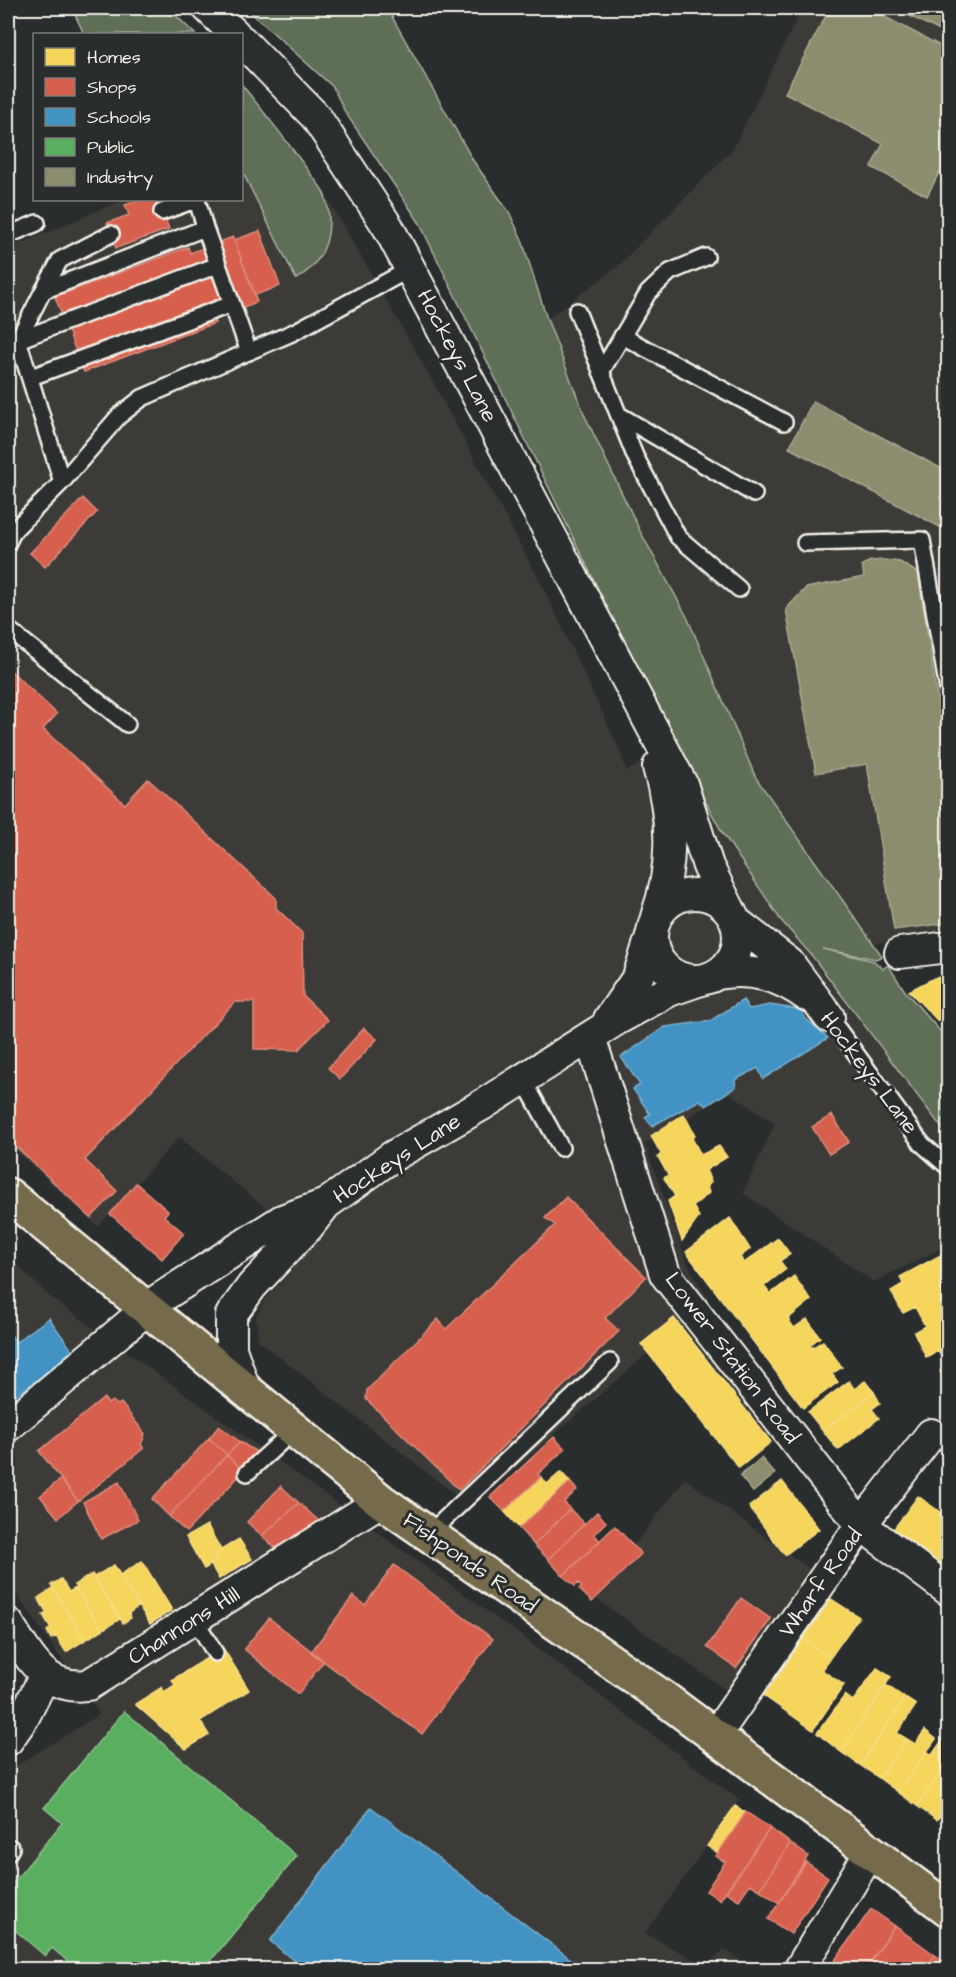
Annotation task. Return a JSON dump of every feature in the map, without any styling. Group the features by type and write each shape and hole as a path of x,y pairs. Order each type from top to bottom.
{"main road":[{"name":"Fishponds Road","path":"8,1196 381,1501 715,1736 948,1909"}],"street":[{"path":"208,8 234,33"},
{"name":"Hockeys Lane","path":"8,1426 146,1309 282,1220 326,1204 393,1156 656,997 711,976 729,964 736,951 738,936 734,917 708,867 682,784 410,269 378,211 330,136 303,102 243,42"},
{"name":"Hockeys Lane","path":"590,1038 615,1013 644,964 669,876 669,820 661,780 635,696"},
{"path":"654,926 671,901 693,893 715,898 789,963 829,1017"},
{"name":"Hockeys Lane","path":"654,926 656,955 670,972 683,978 747,970 775,978 808,997 829,1017"},
{"path":"900,953 948,947"},
{"name":"Lower Station Road","path":"590,1038 665,1274 861,1525 948,1590"},
{"name":"Hockeys Lane","path":"245,1389 231,1349 231,1315 252,1286 308,1227 326,1204"},
{"name":"Wharf Road","path":"715,1736 861,1525 931,1434"},
{"name":"Channons Hill","path":"45,1675 69,1686 88,1685 381,1501"},
{"path":"8,1623 33,1664 45,1675 24,1717 8,1740"},
{"path":"799,1970 870,1852"}],"lane":[{"path":"162,212 193,201"},
{"path":"196,201 249,352"},
{"path":"8,235 37,223"},
{"path":"43,291 205,228"},
{"path":"62,482 18,340 60,260 111,234"},
{"path":"601,372 648,293 670,272 706,257"},
{"path":"18,340 218,266"},
{"path":"10,532 62,482 119,416 142,398 294,332 410,269"},
{"path":"31,377 232,304"},
{"path":"577,311 635,456 678,537 739,589"},
{"path":"622,336 784,423"},
{"path":"619,415 754,494"},
{"path":"805,543 922,540 948,690"},
{"path":"8,629 127,724"},
{"name":"Hockeys Lane","path":"829,1017 922,1144 948,1167"},
{"path":"523,1079 561,1148"},
{"path":"429,1534 610,1362"},
{"path":"248,1473 293,1431"},
{"path":"195,1619 215,1653"}],"shaded area":[{"path":"802,8 948,8 948,933 873,944 756,778 687,617 640,531 584,414 547,319 616,268 733,149"},
{"path":"281,132 325,194 428,373 544,589 617,744 627,771 674,744 763,896 948,1136 948,1250 946,1246 874,1282 743,1193 775,1124 729,1092 645,1144 687,1263 709,1300 471,1507 259,1341 256,1318 264,1300 313,1247 179,1137 98,1227 8,1143 8,249 121,201 243,201 243,149"},
{"path":"8,1256 49,1296 512,1629 739,1800 645,1933 707,1967 724,1949 753,1969 8,1969 8,1771 100,1714 8,1582"},
{"path":"685,1479 832,1585 753,1709 594,1597"}],"green space":[{"path":"72,8 168,8 194,33 84,33"},
{"path":"246,8 387,8 474,162 509,212 522,240 547,319 584,414 640,531 687,617 756,778 882,956 876,959 823,949 874,961 883,969 888,965 905,991 948,1040 948,1136 812,956 780,919 722,832 674,744 419,222 345,112 333,87"},
{"path":"243,86 317,182 325,196 329,220 326,243 315,263 296,279 243,173"}],"building: Homes":[{"path":"948,976 948,1011 938,1021 909,991 934,978"},
{"path":"684,1114 695,1135 692,1138 701,1155 719,1146 727,1157 706,1170 711,1182 707,1186 709,1193 693,1206 699,1217 682,1241 668,1201 675,1196 664,1178 668,1175 658,1157 661,1154 651,1136"},
{"path":"730,1218 750,1249 740,1257 744,1263 778,1238 790,1254 780,1261 786,1269 764,1286 770,1294 794,1276 811,1300 789,1318 786,1316 794,1328 807,1319 820,1337 810,1345 812,1348 823,1341 842,1367 832,1374 838,1382 803,1408 686,1252"},
{"path":"948,1251 948,1359 944,1362 938,1351 926,1357 914,1332 925,1326 915,1307 903,1313 891,1291 903,1284 900,1277"},
{"path":"674,1318 771,1442 739,1468 641,1344"},
{"path":"948,1366 948,1386 940,1371"},
{"path":"849,1381 854,1389 865,1381 874,1392 823,1431 808,1412"},
{"path":"874,1392 880,1403 872,1409 879,1418 838,1450 823,1431"},
{"path":"561,1472 570,1482 519,1528 504,1511 541,1477 547,1484"},
{"path":"782,1481 819,1529 785,1555 749,1507"},
{"path":"918,1496 948,1518 948,1570 893,1530"},
{"path":"207,1525 221,1550 211,1565 204,1569 186,1537"},
{"path":"239,1539 252,1559 219,1579 211,1565 221,1550"},
{"path":"142,1561 172,1610 150,1624 120,1575"},
{"path":"114,1565 139,1606 129,1613 131,1618 123,1623 94,1577"},
{"path":"92,1574 120,1619 102,1630 74,1585"},
{"path":"61,1579 69,1592 76,1588 102,1630 85,1640 51,1585"},
{"path":"53,1588 85,1640 66,1652 56,1636 51,1639 47,1631 51,1628 43,1615 47,1613 38,1598"},
{"path":"831,1599 859,1617 830,1658 803,1639"},
{"path":"803,1639 830,1658 822,1670 844,1685 813,1730 764,1696"},
{"path":"223,1648 249,1690 200,1721 209,1735 186,1749 135,1704 162,1687 164,1692 175,1685 172,1680"},
{"path":"877,1668 891,1677 841,1752 817,1733 845,1695 853,1701"},
{"path":"886,1685 905,1698 860,1765 841,1752"},
{"path":"905,1698 916,1705 897,1733 907,1739 879,1778 860,1765"},
{"path":"925,1730 936,1739 898,1792 879,1778 907,1739 915,1744"},
{"path":"948,1732 948,1762 917,1806 898,1792 927,1751 932,1755"},
{"path":"948,1762 948,1804 937,1820 917,1806"},
{"path":"735,1806 746,1813 718,1853 707,1846"}],"building: Shops":[{"path":"137,201 158,201 169,229 116,248 107,223 129,215 125,205"},
{"path":"260,231 280,286 255,295 234,240"},
{"path":"233,237 257,302 213,318 215,323 84,372 55,297 188,247 190,253"},
{"path":"83,498 97,512 45,567 30,553"},
{"path":"10,670 57,714 43,729 125,804 148,779 276,898 276,908 302,933 303,996 328,1020 298,1050 254,1049 254,1002 235,1002 85,1160 117,1191 91,1218 8,1139 8,673"},
{"path":"364,1028 377,1039 340,1079 328,1068"},
{"path":"832,1115 849,1142 829,1154 812,1127"},
{"path":"136,1183 168,1211 164,1216 184,1233 162,1259 110,1214"},
{"path":"566,1197 646,1277 605,1318 619,1331 459,1490 366,1399 367,1390 438,1319 446,1329 555,1225 545,1218"},
{"path":"104,1398 108,1404 112,1401 118,1405 121,1403 145,1434 141,1445 144,1448 78,1501 39,1451"},
{"path":"219,1426 240,1442 227,1455 209,1438"},
{"path":"554,1437 565,1449 538,1474 541,1477 504,1511 490,1497"},
{"path":"209,1438 227,1455 169,1516 152,1499"},
{"path":"240,1442 260,1454 244,1471 227,1455"},
{"path":"227,1455 244,1471 186,1532 169,1516"},
{"path":"61,1479 78,1501 58,1518 40,1496"},
{"path":"119,1482 138,1520 101,1539 83,1502"},
{"path":"570,1482 577,1490 564,1502 570,1509 534,1545 519,1528"},
{"path":"281,1486 299,1503 262,1536 247,1522"},
{"path":"299,1503 321,1523 278,1550 262,1536"},
{"path":"570,1509 584,1524 548,1559 534,1545"},
{"path":"597,1512 606,1522 594,1534 600,1541 563,1576 548,1559"},
{"path":"615,1526 641,1554 592,1602 579,1589 582,1587 578,1583 575,1586 563,1576"},
{"path":"394,1565 493,1639 422,1734 311,1652 353,1596 365,1605"},
{"path":"741,1598 771,1619 736,1668 707,1647"},
{"path":"269,1618 324,1661 298,1694 244,1649"},
{"path":"746,1812 770,1828 720,1900 706,1891 725,1862 716,1856"},
{"path":"770,1828 790,1843 760,1890 750,1884 739,1900 726,1892"},
{"path":"790,1843 808,1856 779,1903 760,1890"},
{"path":"806,1862 828,1877 791,1934 768,1919"},
{"path":"871,1909 895,1926 865,1970 828,1970"},
{"path":"895,1926 935,1955 925,1970 866,1969"},
{"path":"935,1955 948,1965 948,1970 925,1970"}],"building: Schools":[{"path":"743,1000 749,1009 770,1005 802,1010 805,1018 828,1038 763,1079 758,1068 735,1080 736,1087 706,1106 700,1100 652,1126 645,1117 650,1114 633,1089 640,1085 621,1057 665,1027 710,1021"},
{"path":"49,1318 74,1353 8,1401 8,1331 16,1342"},
{"path":"371,1807 585,1970 305,1970 270,1941"}],"building: Public":[{"path":"124,1711 297,1856 203,1970 78,1970 52,1948 45,1956 8,1924 15,1916 8,1910 8,1889 62,1823 44,1808"}],"building: Industry":[{"path":"830,8 868,8 948,50 948,178 939,173 927,196 871,167 883,144 785,93"},
{"path":"894,8 948,8 948,35"},
{"path":"813,401 948,472 948,571 942,528 789,448"},
{"path":"871,561 900,562 918,573 948,767 948,923 894,930 867,764 816,773 786,609 806,588 864,577 862,565"},
{"path":"761,1458 775,1474 753,1492 740,1476"}]}
